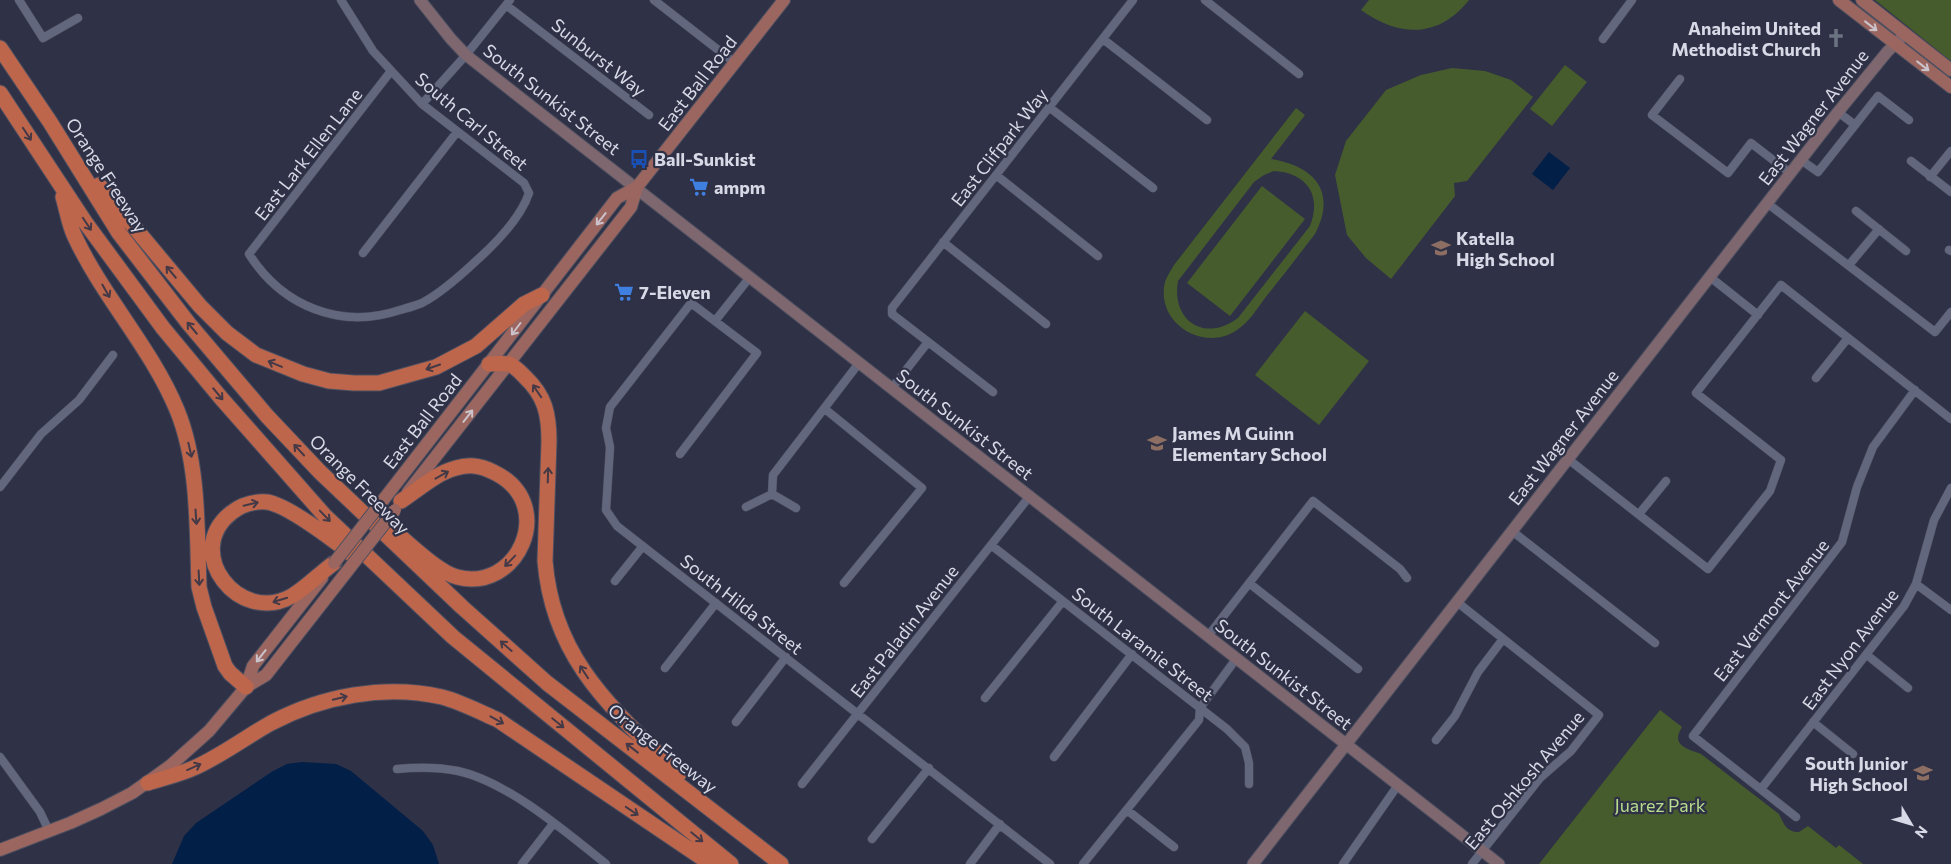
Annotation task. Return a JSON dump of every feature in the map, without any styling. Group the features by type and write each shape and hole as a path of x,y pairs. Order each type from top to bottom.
{"highway":[{"name":"Orange Freeway","path":"0,48 63,142 120,233 189,324 267,416 320,472 462,607 548,683 781,864"},
{"path":"0,94 114,263 163,328 220,398 325,516 453,637"},
{"path":"63,142 200,306 227,333 256,355 303,374 346,382 379,383 436,367 476,346 524,304 542,295"},
{"path":"60,183 74,236 117,310 165,384 186,432 192,457 199,587 204,607 226,666 230,673 246,687"},
{"path":"489,364 508,364 517,369 535,386 541,395 547,415 550,441 545,561 555,614 564,638 590,681 606,702 726,820"},
{"path":"320,472 442,570 457,577 468,578 495,573 514,559 524,540 527,514 520,494 504,478 479,466 467,465 454,468 440,475 398,506"},
{"path":"334,563 292,596 273,602 254,601 237,594 226,585 217,573 214,563 214,542 220,524 233,511 248,504 266,502 284,508 335,540 730,864"},
{"path":"148,783 195,768 273,722 320,703 349,696 380,692 412,692 443,698 498,720 711,864"}],"main road":[{"name":"East Ball Road","path":"0,850 101,809 148,783 190,749 246,687 266,675 632,207 637,188 784,0"},
{"path":"1839,0 1951,87"},
{"path":"1862,0 1951,70"},
{"name":"East Ball Road","path":"246,687 253,666 617,198 637,188"}],"street":[{"path":"20,0 43,38 78,18"},
{"name":"South Carl Street","path":"341,0 373,51 422,104 524,184 529,193"},
{"name":"South Sunkist Street","path":"420,0 451,40 466,55 1499,864"},
{"path":"654,0 735,63"},
{"name":"East Clifpark Way","path":"928,342 892,314 892,308 1133,0"},
{"path":"1205,0 1300,74"},
{"path":"1603,39 1632,0"},
{"path":"422,104 466,55 508,2"},
{"name":"Sunburst Way","path":"508,2 649,115"},
{"name":"East Wagner Avenue","path":"1253,864 1790,173 1887,52 1905,34"},
{"path":"1103,39 1207,120"},
{"name":"East Lark Ellen Lane","path":"391,71 249,254 260,272 281,291 302,305 326,313 356,317 387,315 422,303 457,278 491,248 526,204 529,193"},
{"path":"1680,79 1652,115 1728,173 1751,143 1790,173"},
{"path":"1801,160 1818,172 1878,96 1909,120"},
{"path":"1049,107 1153,188"},
{"path":"1838,112 1855,125"},
{"path":"363,253 457,132"},
{"path":"1930,177 1951,151"},
{"path":"1911,161 1950,192"},
{"path":"996,175 1098,256"},
{"path":"1767,203 1935,332 1951,312"},
{"path":"1856,211 1906,251"},
{"path":"1849,265 1879,229"},
{"path":"943,242 1046,324"},
{"path":"680,454 757,353 715,321 750,276"},
{"path":"1710,277 1758,315"},
{"path":"1568,459 1708,569 1770,491 1781,460 1696,393 1782,285 1951,418"},
{"name":"South Hilda Street","path":"715,321 691,303 610,407 606,428 610,447 606,510 617,526 1050,864"},
{"path":"1816,378 1848,338"},
{"path":"892,388 928,342 993,392"},
{"path":"0,487 41,434 79,400 112,355"},
{"path":"772,494 773,475 859,363"},
{"name":"East Vermont Avenue","path":"1761,789 1693,736 1842,542 1857,487 1874,447 1915,390"},
{"path":"825,409 922,488 844,583"},
{"path":"1639,514 1666,481"},
{"name":"East Nyon Avenue","path":"1761,789 1868,655 1904,606 1916,584 1934,520 1951,488"},
{"path":"746,507 772,494"},
{"path":"772,494 796,508"},
{"name":"East Paladin Avenue","path":"802,784 1029,497"},
{"path":"1208,636 1313,501 1400,569 1407,578"},
{"path":"1512,531 1655,643"},
{"name":"South Laramie Street","path":"991,545 1227,729 1245,747 1249,763 1249,784"},
{"path":"615,581 643,546"},
{"path":"1249,583 1358,669"},
{"path":"1916,584 1951,610"},
{"path":"985,698 1064,601"},
{"path":"1436,740 1455,716 1478,672 1503,639 1457,602"},
{"path":"665,668 716,603"},
{"name":"East Oshkosh Avenue","path":"1472,864 1540,778 1571,751 1599,715 1503,639"},
{"path":"1054,757 1132,654"},
{"path":"1868,655 1908,688"},
{"path":"736,722 786,657"},
{"path":"1083,864 1198,720 1200,708 1236,659"},
{"path":"1813,722 1853,754"},
{"path":"0,757 40,812 50,831"},
{"path":"397,769 438,768 482,778 512,794 606,864"},
{"path":"872,839 929,768"},
{"path":"1343,864 1398,785"},
{"path":"1761,789 1796,817"},
{"path":"1127,810 1174,847"},
{"path":"522,864 553,824"},
{"path":"970,864 1000,824"}],"green space":[{"path":"1369,0 1469,0 1457,13 1444,22 1418,30 1404,29 1375,19 1361,10"},
{"path":"1875,0 1951,0 1951,61 1941,53"},
{"path":"1565,65 1587,82 1552,126 1530,109"},
{"path":"1452,68 1485,71 1511,80 1533,97 1467,181 1454,183 1455,196 1391,279 1366,258 1347,235 1335,175 1346,141 1386,90 1421,75"},
{"path":"1296,108 1305,115 1271,159 1300,168 1318,183 1324,206 1321,219 1315,234 1249,319 1237,330 1224,336 1210,338 1197,336 1185,330 1167,310 1164,297 1165,282 1174,265","holes":["1274,171 1286,173 1303,181 1313,196 1314,205 1310,226 1238,318 1226,325 1214,328 1203,328 1193,324 1185,317 1180,307 1177,295 1178,281 1254,182"]},
{"path":"1262,186 1305,219 1230,316 1187,283"},
{"path":"1305,311 1369,361 1319,425 1255,375"},
{"name":"Juarez Park","path":"1660,710 1682,727 1678,739 1682,746 1701,754 1779,814 1788,829 1799,832 1808,826 1836,848 1839,845 1863,864 1539,864"}],"water":[{"path":"1549,152 1570,168 1553,190 1532,174"},
{"path":"302,762 336,764 351,771 423,831 433,845 439,864 172,864 184,836 196,823 273,771 287,764"}],"place":[{"name":"Anaheim United Methodist Church","path":"1836,38"},
{"name":"Ball-Sunkist","path":"639,159"},
{"name":"ampm","path":"699,187"},
{"name":"Katella High School","path":"1441,248"},
{"name":"7-Eleven","path":"624,292"},
{"name":"James M Guinn Elementary School","path":"1157,443"},
{"name":"South Junior High School","path":"1923,773"}]}
